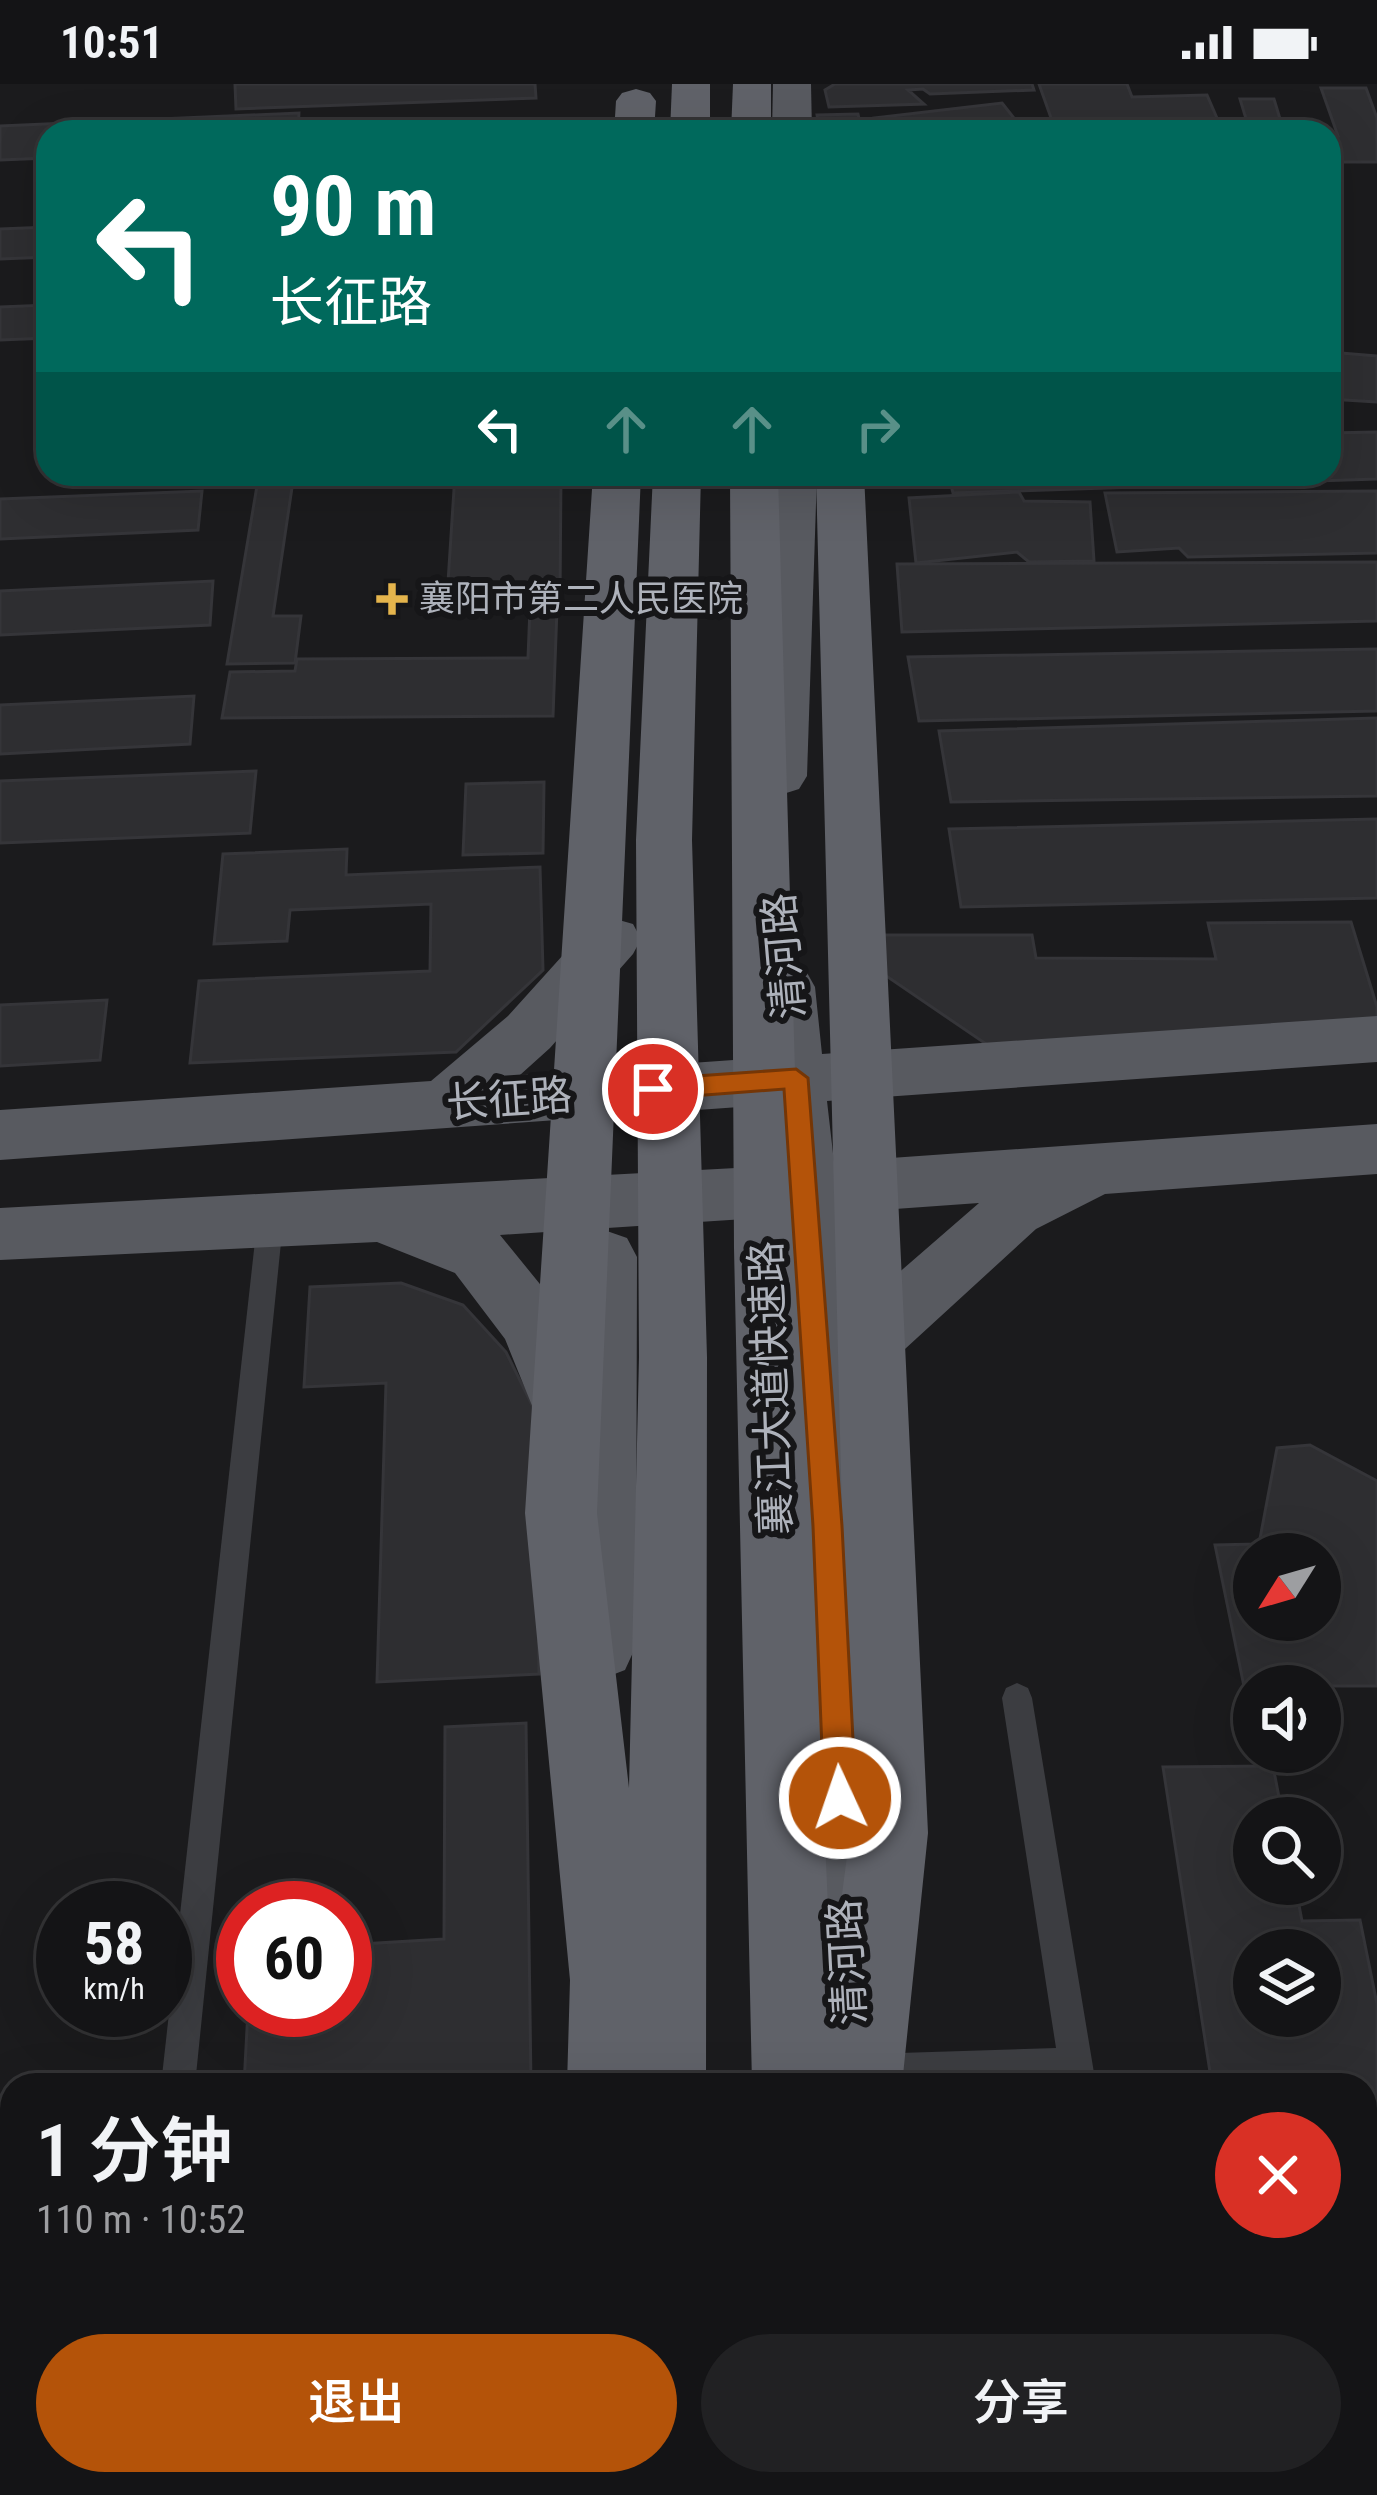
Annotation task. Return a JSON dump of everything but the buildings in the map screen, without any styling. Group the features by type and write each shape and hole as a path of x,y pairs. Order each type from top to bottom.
{"highway":[{"path":"690,120 692,84"},
{"path":"751,120 752,84"},
{"path":"609,2073 611,1981 561,1513 612,486"},
{"path":"664,2073 673,1357 664,841 677,486"},
{"name":"襄江大道快速路","path":"754,486 766,1226 838,2073"},
{"path":"840,486 890,1833 841,2073"}],"main road":[{"path":"792,84 792,120"},
{"path":"586,2073 604,1504 613,486"},
{"name":"清河路","path":"793,486 775,903 806,1187 828,1526 839,2073"},
{"path":"775,903 821,981 867,1026 953,1068"},
{"path":"447,1103 529,1032 612,939"},
{"name":"长征路","path":"0,1135 1377,1039"},
{"path":"0,1234 386,1219 1377,1149"},
{"path":"828,1526 874,1335 1013,1211 1102,1169"},
{"path":"386,1219 478,1254 533,1325 604,1504"}],"lane":[{"path":"179,2073 270,1223"},
{"path":"1017,1699 1078,2073"}],"place":[{"name":"襄阳市第二人民医院","path":"392,599"}],"route":[{"path":"653,1089 796,1078 828,1526 840,1798"}]}
